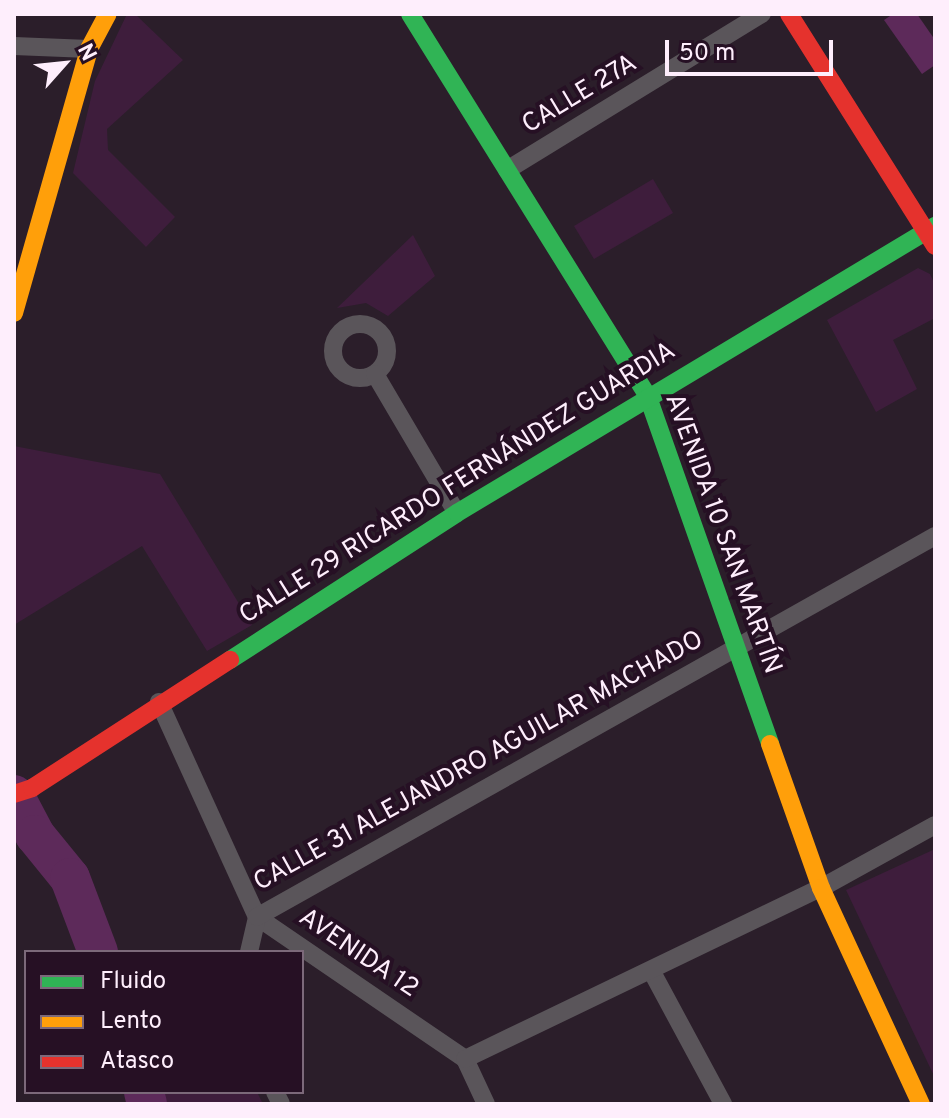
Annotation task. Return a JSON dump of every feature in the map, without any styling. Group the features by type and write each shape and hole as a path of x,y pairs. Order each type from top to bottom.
{"street":[{"path":"14,313 89,49 108,14"},
{"name":"AVENIDA 10 SAN MARTÍN","path":"410,14 648,397 821,888 921,1104"},
{"name":"CALLE 27A","path":"507,170 762,14"},
{"path":"789,14 932,234"},
{"path":"14,46 89,49"},
{"name":"CALLE 29 RICARDO FERNÁNDEZ GUARDIA","path":"23,791 457,513 648,397 932,234"},
{"path":"375,374 457,513"},
{"name":"CALLE 31 ALEJANDRO AGUILAR MACHADO","path":"257,917 935,536"},
{"name":"AVENIDA 12","path":"159,702 257,917 465,1059"},
{"path":"486,1104 465,1059 652,972 821,888 935,825"},
{"path":"249,950 257,917"},
{"path":"652,972 723,1104"}],"shaded area":[{"path":"127,14 135,14 183,60 107,129 108,150 175,217 146,247 73,173 95,81"},
{"path":"893,14 917,14 935,40 935,65 922,74 884,20"},
{"path":"653,179 673,213 594,259 574,226"},
{"path":"413,235 435,276 388,316 366,303 337,308"},
{"path":"918,268 930,274 935,285 935,318 893,340 917,389 876,412 827,320"},
{"path":"14,446 160,474 252,625 207,651 142,546 14,625"},
{"path":"935,849 935,1078 846,890"},
{"path":"156,1094 258,1094 263,1104 158,1104"}],"waterway":[{"path":"14,795 35,835 70,878 97,950"},
{"path":"144,1094 147,1104"}],"traffic: fast":[{"path":"410,14 648,397 770,744"},
{"path":"230,660 457,513 935,226"}],"traffic: slow":[{"path":"14,313 89,49 108,14"},
{"path":"770,744 821,888 921,1104"}],"traffic: jam":[{"path":"789,14 935,246"},
{"path":"14,794 32,788 230,660"}]}
